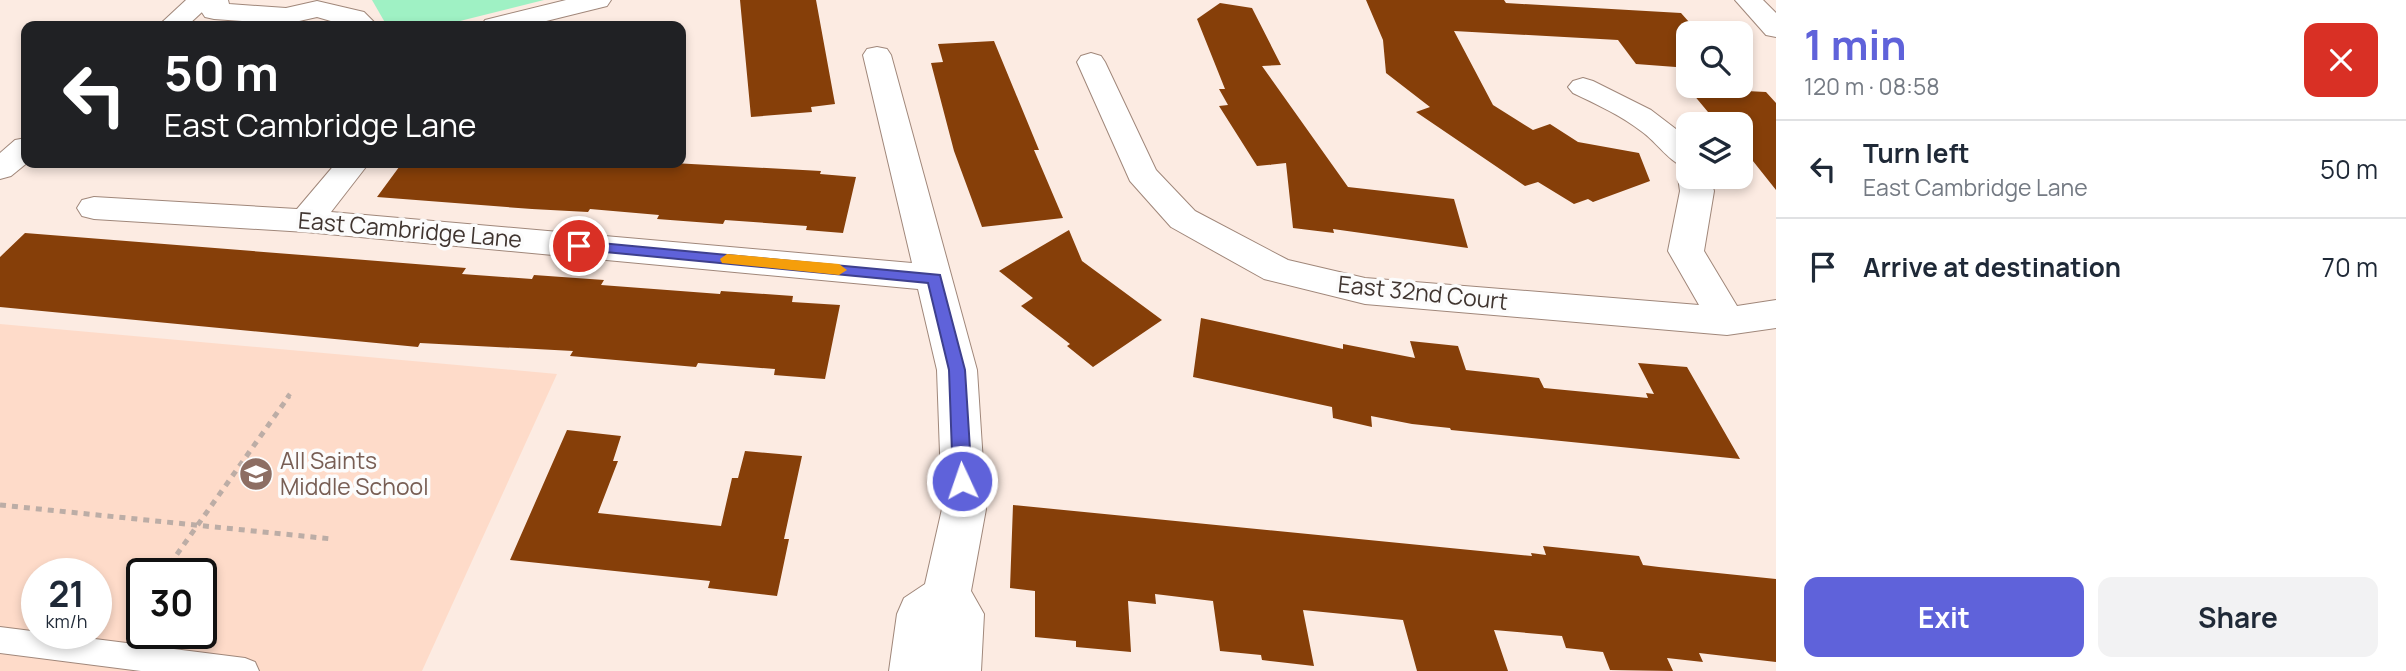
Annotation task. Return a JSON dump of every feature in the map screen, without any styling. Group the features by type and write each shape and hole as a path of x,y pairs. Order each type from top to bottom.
{"street":[{"path":"515,21 598,0"},
{"path":"1748,0 1776,29"},
{"path":"179,21 210,1 214,11 286,16 311,5 358,21"},
{"path":"877,55 957,370 964,509 946,597 921,614 914,671"},
{"name":"East 32nd Court","path":"1091,62 1143,174 1158,192 1183,219 1277,270 1365,291 1727,321 1776,314"},
{"path":"1583,87 1636,111 1676,143"},
{"path":"306,220 349,168"},
{"path":"1697,189 1686,251 1727,321"},
{"name":"East Cambridge Lane","path":"94,208 306,220 935,278"},
{"path":"946,597 960,614 956,671"}],"lane":[{"path":"0,640 245,671"}],"path":[{"path":"174,558 292,391"},
{"path":"0,505 332,539"}],"shaded area":[{"name":"All Saints Middle School","path":"0,324 557,374 422,671 0,671"}],"green space":[{"path":"372,0 544,0 460,21 384,21"}],"building":[{"path":"740,0 816,0 835,104 811,107 812,112 751,117"},
{"path":"1366,0 1504,0 1506,3 1681,13 1688,21 1676,21 1676,67 1636,64 1618,40 1454,31 1493,105 1533,130 1550,124 1578,142 1639,153 1650,181 1593,202 1588,199 1574,204 1538,182 1525,186 1416,112 1430,107 1386,73 1383,40"},
{"path":"1220,3 1252,8 1281,65 1262,66 1348,187 1454,199 1468,248 1333,229 1334,233 1293,228 1286,163 1257,166 1219,106 1228,105 1219,89 1225,89 1197,19"},
{"path":"994,41 1039,150 1034,150 1063,218 982,227 954,151 931,63 943,62 938,44"},
{"path":"1753,91 1766,92 1776,103 1776,190 1753,161 1753,112 1708,112 1696,98 1753,98"},
{"path":"686,164 821,171 820,174 856,177 843,233 806,230 807,226 725,220 723,224 657,219 659,215 590,209 588,212 532,209 377,197 398,168 686,168"},
{"path":"1069,230 1082,261 1162,320 1093,367 1067,346 1070,344 1021,306 1033,298 999,271"},
{"path":"25,233 466,268 462,274 532,279 534,275 604,280 601,285 720,294 721,291 793,296 792,302 840,305 825,379 774,375 775,369 698,363 696,367 570,356 573,351 420,343 418,347 0,307 0,257"},
{"path":"1201,318 1343,349 1343,344 1415,358 1410,341 1458,346 1466,370 1539,378 1544,388 1648,398 1646,393 1654,394 1638,363 1687,367 1740,459 1451,430 1371,416 1372,427 1333,418 1332,407 1193,377"},
{"path":"567,430 621,436 613,461 618,461 598,513 721,526 732,478 738,478 745,451 802,456 784,539 789,539 777,596 708,588 710,581 510,560"},
{"path":"1013,505 1532,556 1531,553 1546,555 1543,546 1639,556 1643,565 1776,579 1776,662 1699,653 1703,662 1667,658 1673,671 1610,670 1603,652 1566,648 1562,636 1494,630 1508,671 1417,671 1403,620 1303,610 1314,666 1262,660 1261,655 1220,651 1213,601 1155,594 1156,604 1128,601 1131,652 1076,647 1076,641 1035,637 1035,591 1010,588"}],"slow traffic":[{"path":"727,259 839,270"}],"place":[{"name":"All Saints Middle School","path":"256,474"}],"route":[{"path":"579,246 935,278 957,370 962,481"}]}
